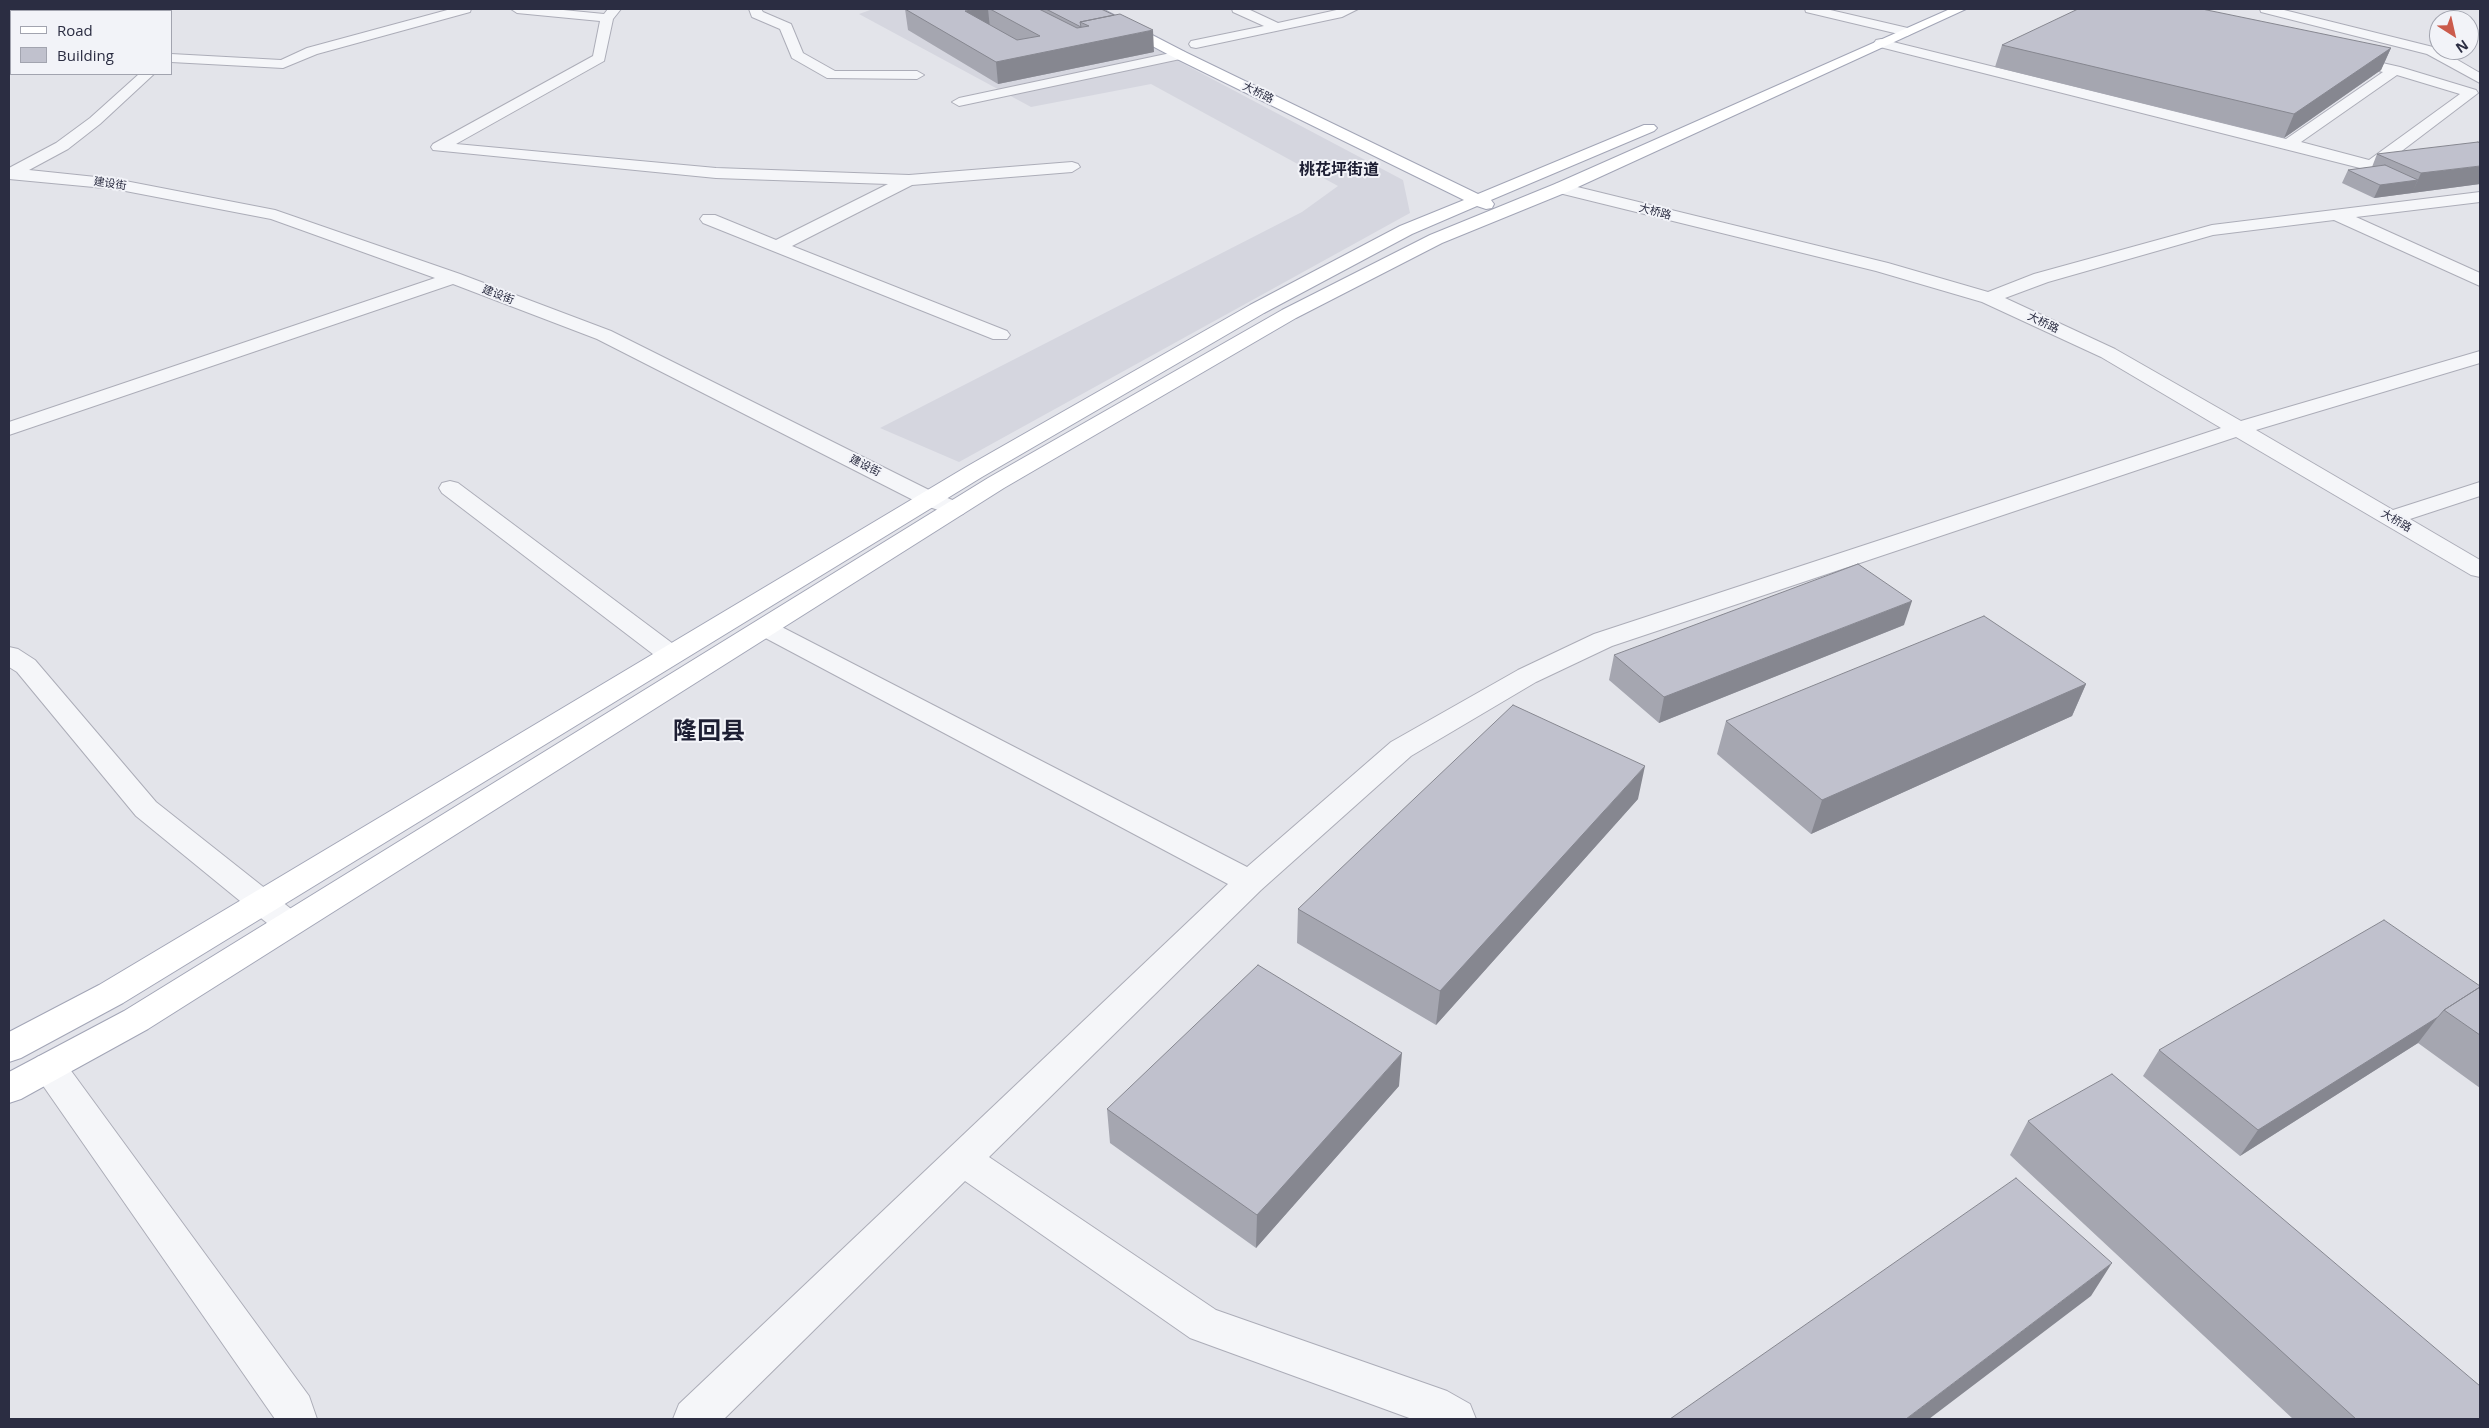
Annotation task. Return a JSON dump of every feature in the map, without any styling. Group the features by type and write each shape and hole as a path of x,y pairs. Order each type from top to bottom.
{"main road":[{"name":"大桥路","path":"1093,9 1180,55 1490,196"},
{"path":"9,1089 136,1020 955,509 1289,314 1436,239 1490,196 1528,202 1561,188 1891,34 1929,9"},
{"path":"9,1048 111,994 930,499 1257,309 1406,230 1891,34 1960,9"},
{"path":"1178,35 1214,53"},
{"path":"1411,151 1455,172"}],"street":[{"path":"172,58 284,64 312,51 465,9"},
{"path":"517,9 540,13 611,13 599,58 439,147 716,172 909,180 1072,167"},
{"path":"755,9 757,14 786,27 798,54 832,75 917,75"},
{"path":"1238,9 1277,27"},
{"path":"1196,44 1342,13 1352,9"},
{"path":"1810,9 1891,34 2372,166 2471,92 2395,70 2328,55"},
{"path":"2266,9 2432,51 2480,79"},
{"path":"959,102 1180,55"},
{"path":"2289,144 2395,70"},
{"path":"10,173 62,146 95,121 146,75"},
{"name":"建设街","path":"10,173 114,184 275,215 453,278 604,335 930,499 955,509"},
{"path":"779,245 909,180"},
{"name":"大桥路","path":"1561,188 1882,267 1989,298 2108,353 2480,570"},
{"path":"1989,298 2041,278 2212,230 2480,197"},
{"path":"2337,215 2480,280"},
{"path":"709,219 779,245 1000,335"},
{"path":"9,429 453,278"},
{"path":"694,1419 1250,882 1400,749 1527,676 1603,640 2238,429 2480,357"},
{"path":"450,488 671,655"},
{"path":"2391,518 2480,489"},
{"path":"764,628 1250,882"},
{"path":"9,654 26,666 146,808 289,924"},
{"path":"49,1067 294,1411 296,1419"},
{"path":"962,1159 1204,1326 1432,1406 1455,1419"}],"shaded area":[{"path":"873,9 1080,9 1403,180 1410,213 959,462 880,428 1302,212 1338,186 1151,84 1031,107 859,14"}],"building":[{"path":"905,9 979,9 965,11 1017,40 1040,36 990,9 1039,9 1077,28 1089,26 1080,22 1120,14 1153,30 996,62"},
{"path":"1046,9 1101,9 1114,15 1080,22 1081,27"},
{"path":"2078,9 2202,9 2391,48 2294,114 2002,45"},
{"path":"2480,143 2480,166 2421,173 2377,154"},
{"path":"2385,165 2418,180 2380,185 2348,170"},
{"path":"1858,564 1912,601 1664,697 1614,655"},
{"path":"1984,616 2086,684 1822,800 1726,721"},
{"path":"1513,705 1645,766 1440,991 1298,909"},
{"path":"2384,920 2480,987 2444,1010 2438,1017 2258,1130 2159,1050"},
{"path":"1258,965 1402,1053 1257,1215 1107,1109"},
{"path":"2480,987 2480,1035 2444,1010"},
{"path":"2112,1074 2480,1386 2480,1419 2356,1419 2028,1121"},
{"path":"2016,1178 2112,1263 1906,1419 1670,1419"}],"district":[{"name":"桃花坪街道","path":"1339,170"},
{"name":"隆回县","path":"709,732"}]}
